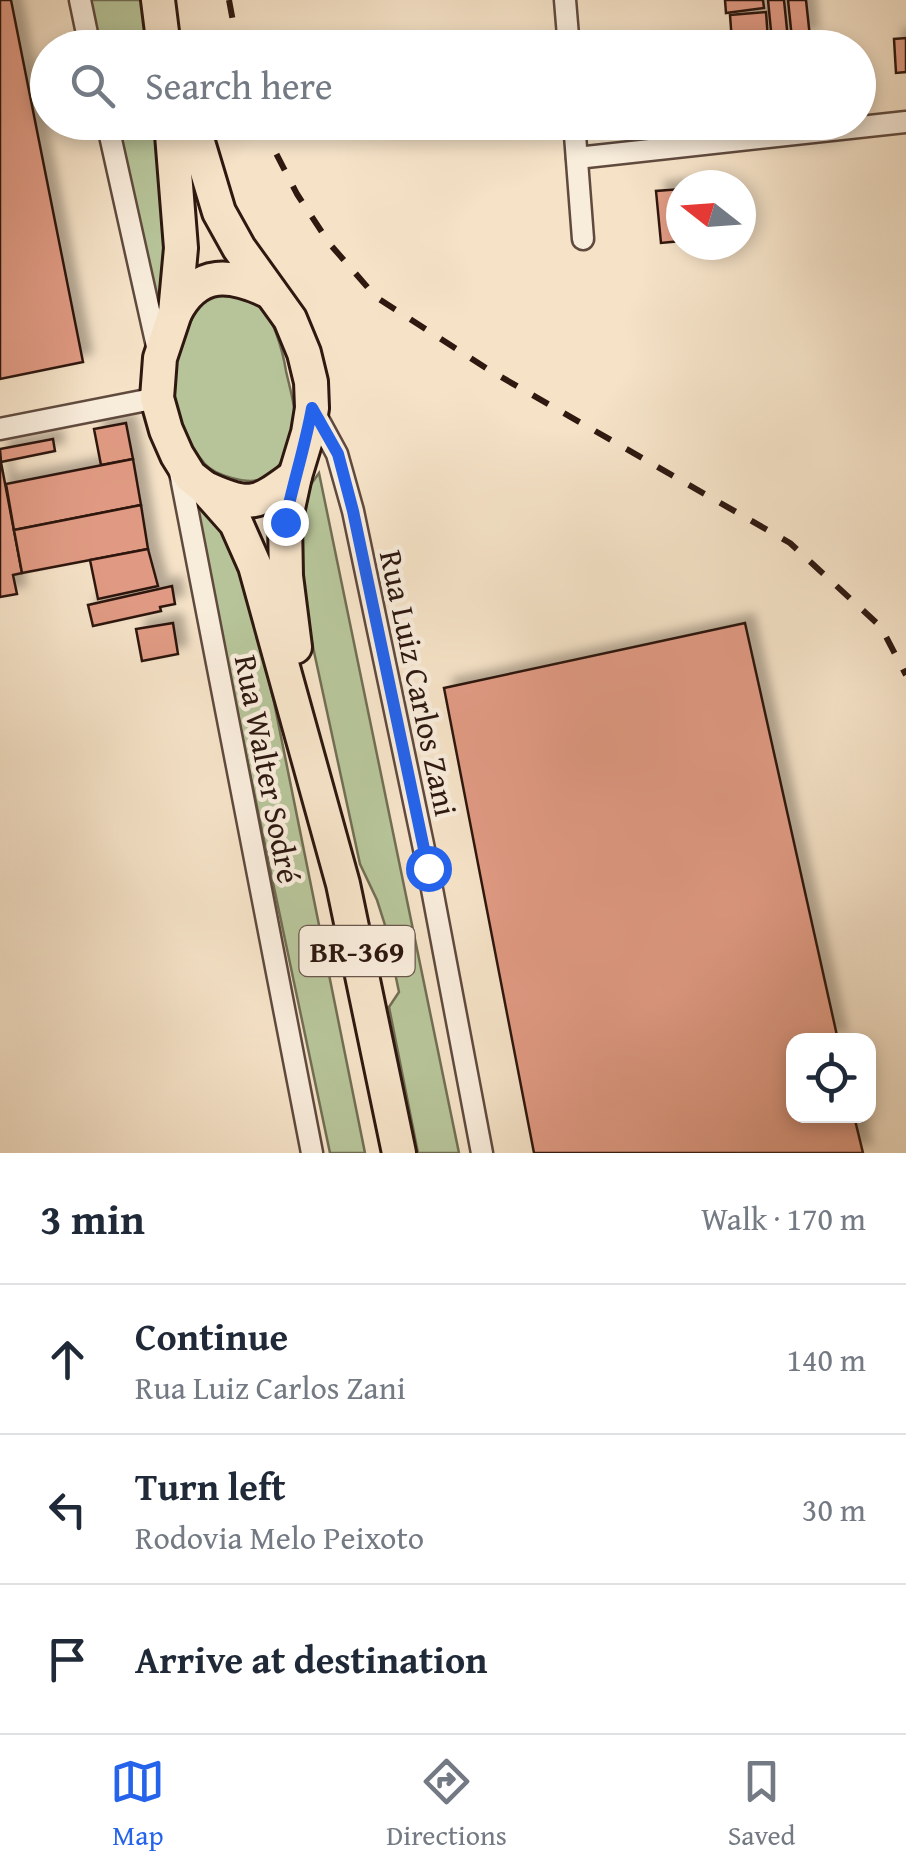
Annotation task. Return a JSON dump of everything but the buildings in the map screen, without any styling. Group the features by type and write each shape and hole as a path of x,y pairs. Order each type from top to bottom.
{"main road":[{"name":"BR-369","path":"172,140 181,248 175,313 160,358 157,398 177,455 190,476 236,523 255,566 343,884 400,1153"},
{"name":"BR-369","path":"197,140 219,212 239,248 290,319 311,382 312,408 305,447 285,522 286,576 307,751"},
{"path":"175,313 186,295 220,277 246,281 270,292"},
{"path":"204,487 241,502 258,500 295,476"}],"street":[{"path":"80,0 86,30"},
{"path":"565,0 567,30"},
{"path":"876,125 906,122"},
{"path":"111,140 160,358"},
{"path":"576,140 583,239"},
{"path":"577,158 742,140"},
{"path":"0,429 157,398"},
{"name":"Rua Luiz Carlos Zani","path":"312,408 338,454 353,511 428,868 482,1153"},
{"name":"Rua Walter Sodré","path":"177,455 312,1153"}],"green space":[{"path":"79,0 157,0 161,30 85,30"},
{"path":"107,140 169,140 176,240 157,355"},
{"path":"221,287 262,307 280,344 293,400 295,423 291,445 273,471 256,481 232,478 205,464 181,424 170,390 171,363 186,306"},
{"path":"319,473 459,1153 418,1153 389,1007 399,992 385,925 360,864 295,564 299,501"},
{"path":"194,508 214,512 241,566 274,702 365,1153 330,1153"}],"railway":[{"path":"229,0 235,30"},
{"path":"269,140 297,194 329,243 376,297 489,370 790,543 881,627 906,675"}],"route":[{"path":"285,522 312,408 338,454 353,511 428,868"}]}
